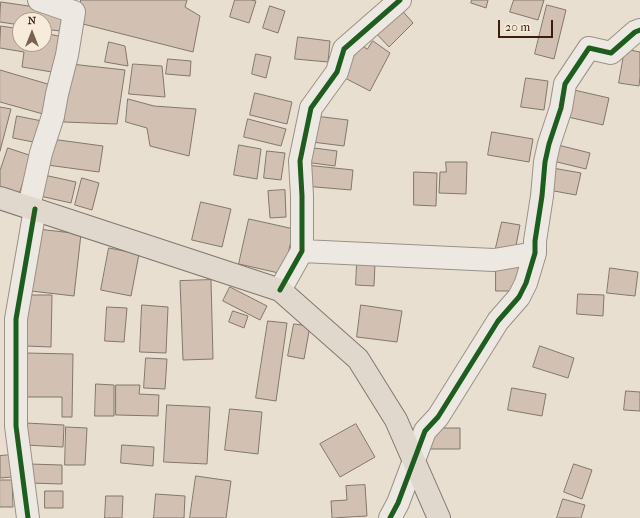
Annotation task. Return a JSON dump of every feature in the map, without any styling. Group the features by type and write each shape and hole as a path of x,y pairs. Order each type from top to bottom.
{"main road":[{"path":"0,198 280,290 358,359 396,420 439,518"}],"street":[{"path":"28,518 16,426 16,319 41,153 53,116 67,55 74,12 39,0"},
{"path":"280,290 302,251 302,196 300,161 311,108 337,72 344,49 400,0"},
{"path":"390,518 398,503 413,459 425,431 438,417 498,322 519,297 526,283 534,253 534,241 542,196 545,162 549,144 561,108 565,84 588,48 611,53 635,32 640,30"},
{"path":"302,251 494,260 534,253"}],"building":[{"path":"81,0 187,0 185,7 200,16 193,52 83,24 79,14"},
{"path":"235,0 256,1 249,23 230,17"},
{"path":"472,0 488,0 486,8 471,3"},
{"path":"514,0 544,0 538,20 510,12"},
{"path":"1,2 63,11 60,31 52,30 52,12 12,12 12,24 0,22"},
{"path":"547,5 566,10 554,59 535,54"},
{"path":"270,6 285,11 278,33 263,28"},
{"path":"400,8 413,23 389,47 374,31"},
{"path":"1,26 12,28 12,50 0,48"},
{"path":"52,35 63,37 58,73 22,67 24,52 52,52"},
{"path":"298,37 330,41 328,62 295,59"},
{"path":"373,41 390,53 370,91 341,76 361,45 367,49"},
{"path":"109,42 125,46 128,66 105,62"},
{"path":"625,49 640,52 639,86 619,83"},
{"path":"256,54 271,57 266,78 252,74"},
{"path":"168,59 191,61 190,76 166,74"},
{"path":"71,64 125,70 117,124 64,122"},
{"path":"133,64 162,66 165,97 129,94"},
{"path":"0,70 51,85 43,114 0,102"},
{"path":"526,78 548,81 544,110 521,107"},
{"path":"574,90 609,98 603,125 568,117"},
{"path":"255,93 292,102 287,124 250,115"},
{"path":"128,99 154,106 196,109 189,156 150,146 147,128 126,122"},
{"path":"0,107 11,109 0,151"},
{"path":"17,116 42,121 38,143 13,138"},
{"path":"315,116 348,120 344,146 312,142"},
{"path":"248,119 286,129 281,146 244,137"},
{"path":"492,132 533,139 529,162 488,155"},
{"path":"51,139 103,146 99,172 47,165"},
{"path":"239,145 261,149 257,179 234,175"},
{"path":"558,145 590,153 586,169 553,161"},
{"path":"306,147 337,151 335,166 304,162"},
{"path":"8,148 32,156 19,194 0,187 0,171"},
{"path":"267,151 285,153 281,180 264,178"},
{"path":"446,162 467,162 466,194 439,193 440,172 446,172"},
{"path":"306,165 353,170 351,190 304,186"},
{"path":"547,167 581,173 576,195 543,189"},
{"path":"414,172 437,173 436,206 414,205"},
{"path":"44,175 76,182 71,203 40,196"},
{"path":"82,178 99,183 92,210 75,205"},
{"path":"285,190 286,217 270,218 268,191"},
{"path":"201,202 231,209 222,247 192,240"},
{"path":"249,219 294,229 283,274 239,264"},
{"path":"502,222 520,225 514,256 495,252"},
{"path":"38,229 81,234 74,296 31,291"},
{"path":"109,248 139,254 131,296 101,290"},
{"path":"496,262 520,262 520,291 496,291"},
{"path":"357,263 375,263 374,286 356,285"},
{"path":"610,268 638,272 635,296 607,293"},
{"path":"211,280 213,359 183,360 180,281"},
{"path":"230,287 267,306 260,320 223,301"},
{"path":"578,294 604,295 603,316 577,314"},
{"path":"27,295 52,295 51,347 26,346"},
{"path":"142,305 168,307 166,353 140,352"},
{"path":"361,305 402,311 397,342 357,337"},
{"path":"107,307 127,308 124,342 105,341"},
{"path":"233,311 248,316 244,328 229,322"},
{"path":"268,321 287,323 276,401 256,398"},
{"path":"294,324 310,326 304,359 288,356"},
{"path":"540,346 574,358 568,378 533,367"},
{"path":"24,353 73,354 72,417 62,417 62,397 23,397"},
{"path":"146,358 167,359 165,389 144,388"},
{"path":"96,384 114,385 114,416 95,416"},
{"path":"116,385 140,385 139,394 159,395 158,416 116,415"},
{"path":"512,388 546,394 542,416 508,410"},
{"path":"626,391 640,392 640,411 624,410"},
{"path":"167,405 210,407 207,464 164,462"},
{"path":"230,409 262,412 258,454 225,450"},
{"path":"26,423 64,425 63,447 25,445"},
{"path":"356,424 375,457 340,477 320,444"},
{"path":"66,427 87,428 85,465 65,465"},
{"path":"428,428 460,428 460,449 428,449"},
{"path":"122,445 154,447 153,466 121,463"},
{"path":"11,455 12,477 0,478 0,456"},
{"path":"29,464 62,465 62,484 29,483"},
{"path":"574,464 592,470 582,499 564,492"},
{"path":"196,476 231,481 226,518 190,518"},
{"path":"0,480 12,480 13,507 0,507"},
{"path":"365,485 367,516 332,518 331,501 347,500 346,486"},
{"path":"45,491 63,491 63,508 45,508"},
{"path":"156,494 185,496 184,518 154,518"},
{"path":"106,496 123,496 122,518 105,518"},
{"path":"563,499 585,505 581,518 557,518"}],"cycle path":[{"path":"280,290 302,251 302,196 300,161 311,108 337,72 344,49 400,0"},
{"path":"390,518 398,503 425,431 438,417 498,321 519,297 526,283 535,253 535,241 542,196 545,162 549,144 561,108 565,84 589,48 611,53 635,32 640,30"},
{"path":"28,518 16,426 16,319 35,209"}]}
